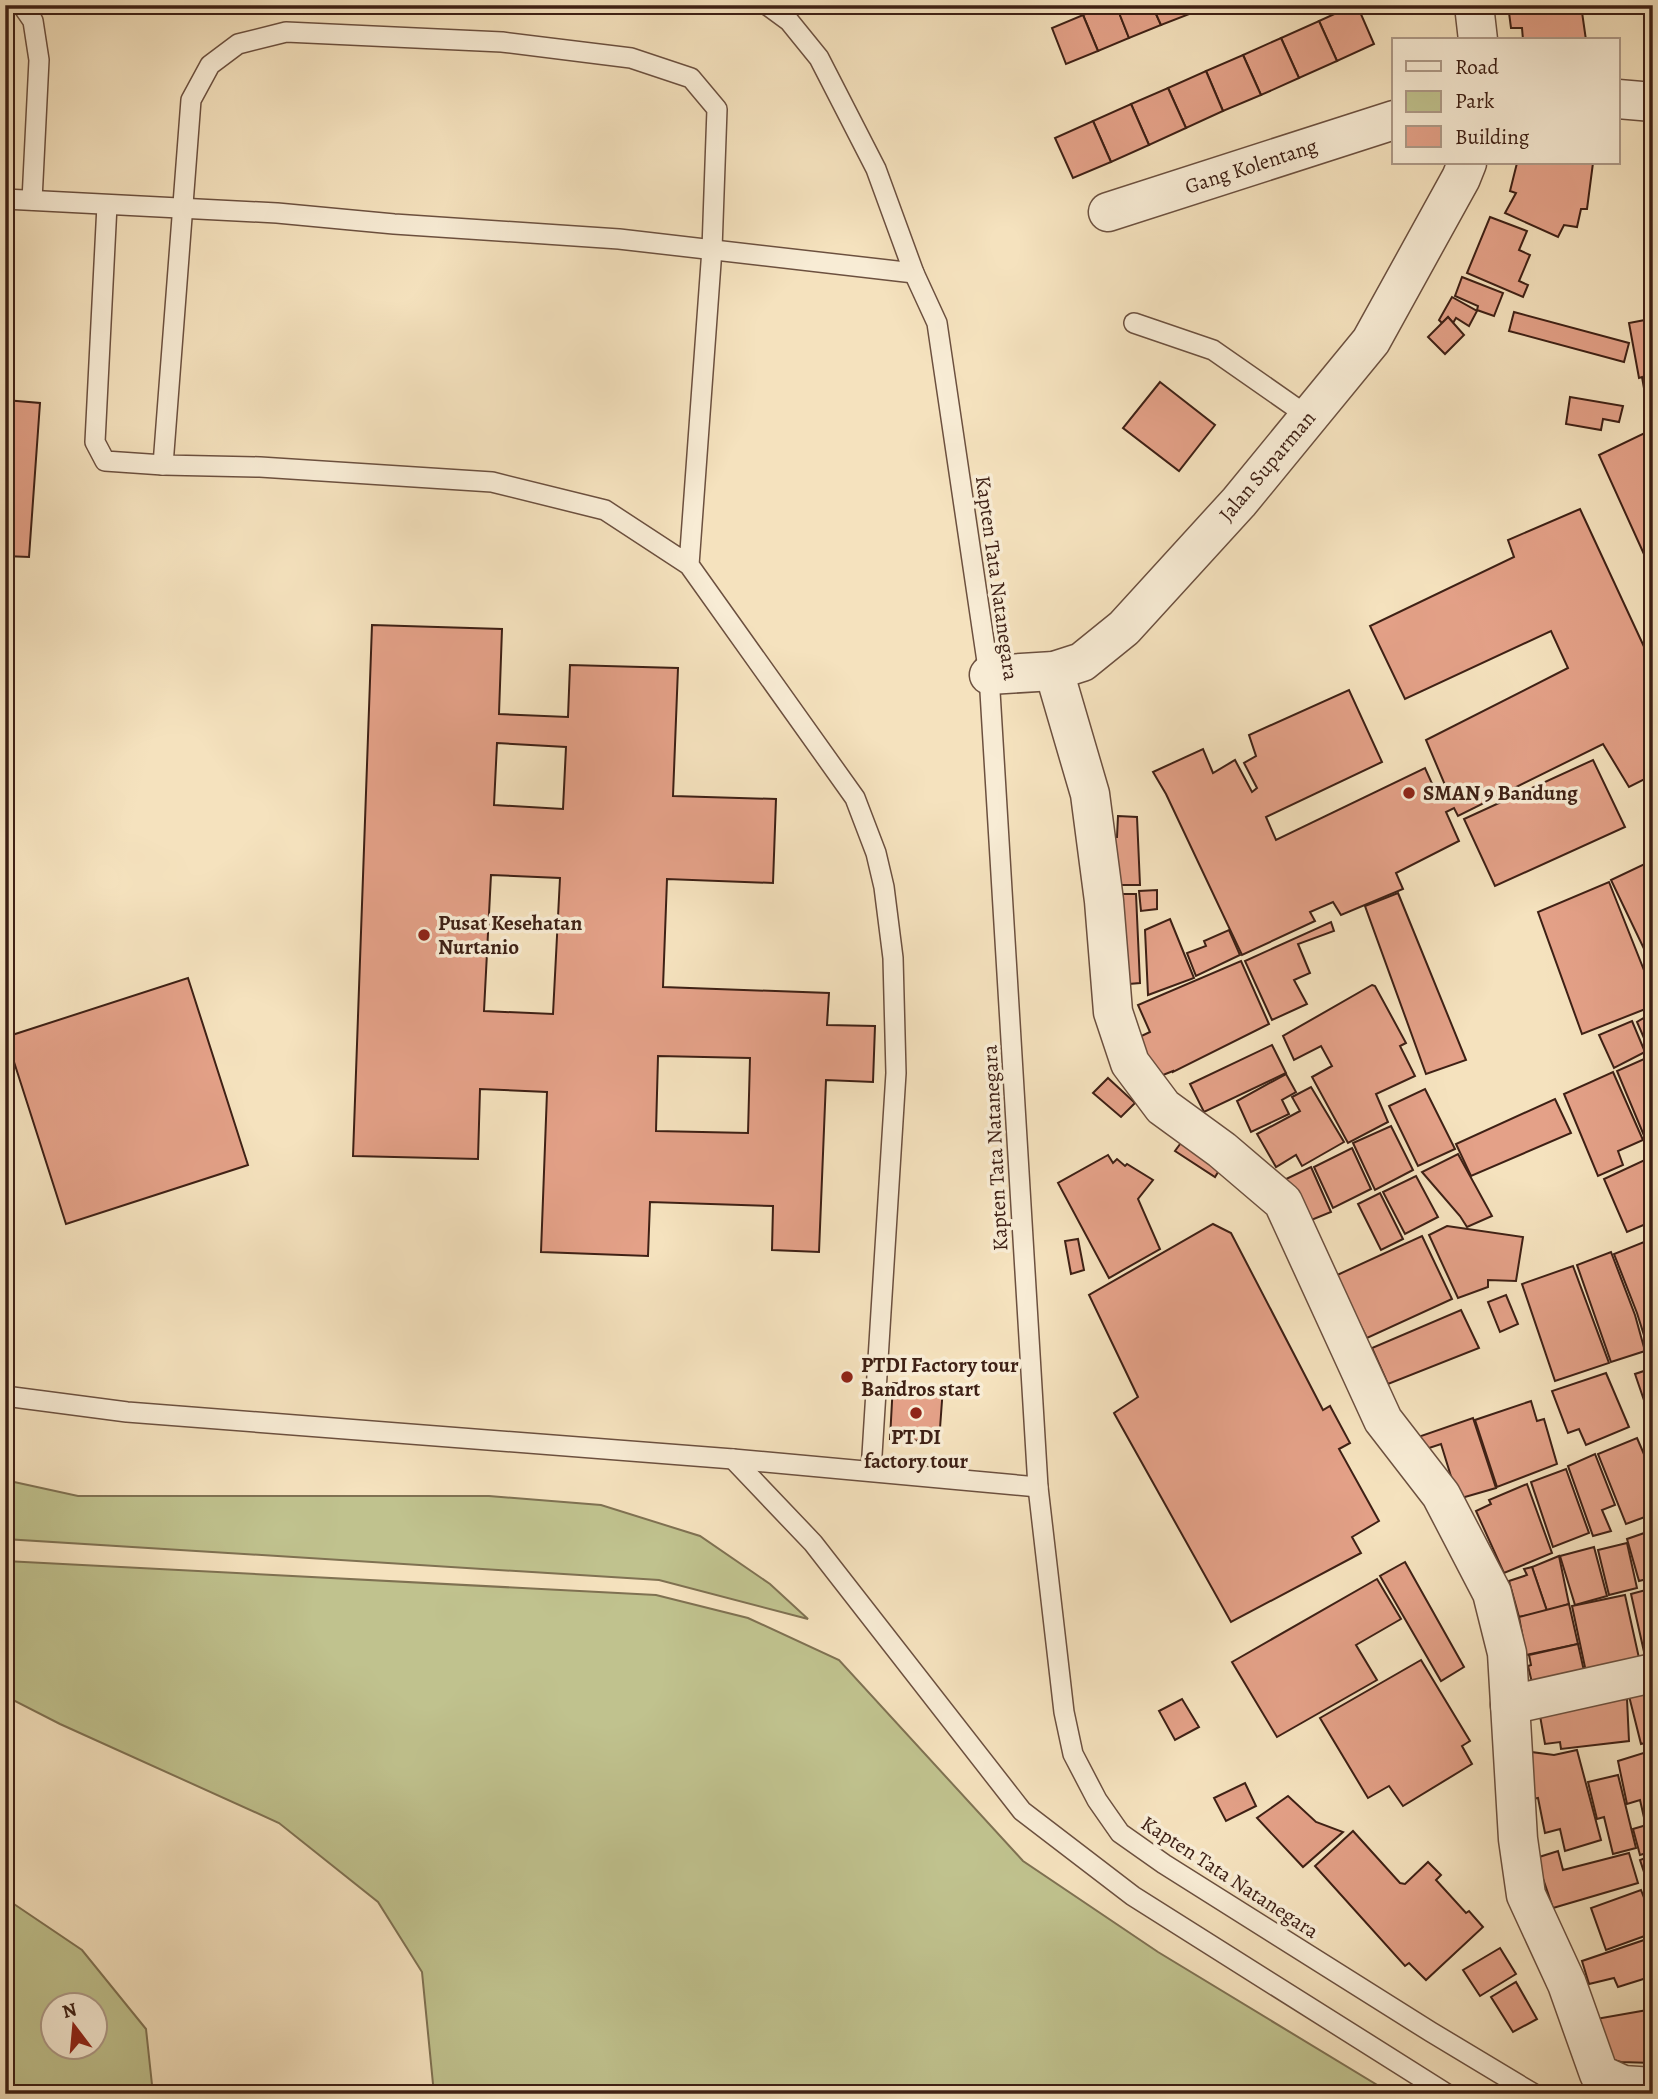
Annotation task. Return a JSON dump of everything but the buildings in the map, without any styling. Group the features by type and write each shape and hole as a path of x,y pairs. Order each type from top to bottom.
{"street":[{"path":"1474,5 1479,38"},
{"path":"1620,99 1653,102"},
{"name":"Gang Kolentang","path":"1108,212 1392,121"},
{"name":"Jalan Suparman","path":"989,675 1054,671 1082,662 1124,628 1239,502 1371,341 1416,263 1466,164"},
{"path":"1054,671 1090,794 1104,901 1113,1012 1130,1063 1163,1107 1222,1150 1283,1202 1383,1420 1441,1495 1492,1592 1507,1653 1518,1839 1526,1895 1567,1984 1600,2074 1623,2085 1653,2087"},
{"path":"1510,1705 1653,1674"}],"lane":[{"path":"22,5 33,21 39,60 32,200"},
{"name":"Kapten Tata Natanegara","path":"768,5 789,21 819,58 876,169 914,273 937,323 989,675 1038,1487 1065,1712 1073,1754 1097,1800 1120,1833 1187,1879 1534,2094"},
{"path":"163,465 191,100 210,65 239,44 286,32 502,42 631,58 691,78 717,109 712,249 689,565"},
{"path":"5,199 276,213 496,230 712,249 914,273"},
{"path":"107,205 95,442 105,461 260,467 492,482 604,510 689,565 855,798 876,853 884,887 893,958 896,1073 871,1471"},
{"path":"1134,323 1213,350 1309,417"},
{"path":"5,1396 127,1412 733,1459 1038,1487"},
{"path":"733,1459 813,1544 1022,1811 1133,1896 1447,2094"}],"green space":[{"path":"5,1480 78,1496 489,1496 601,1505 700,1536 770,1584 808,1619 659,1580 5,1539"},
{"path":"5,1561 656,1595 748,1618 839,1660 1023,1861 1158,1952 1392,2094 434,2094 422,1972 378,1902 279,1823 60,1724 5,1696"},
{"path":"5,1898 82,1950 146,2029 153,2094 5,2094"}],"place":[{"name":"SMAN 9 Bandung","path":"1409,793"},
{"name":"Pusat Kesehatan Nurtanio","path":"424,935"},
{"name":"PTDI Factory tour Bandros start","path":"847,1377"},
{"name":"PT DI factory tour","path":"916,1413"}]}
